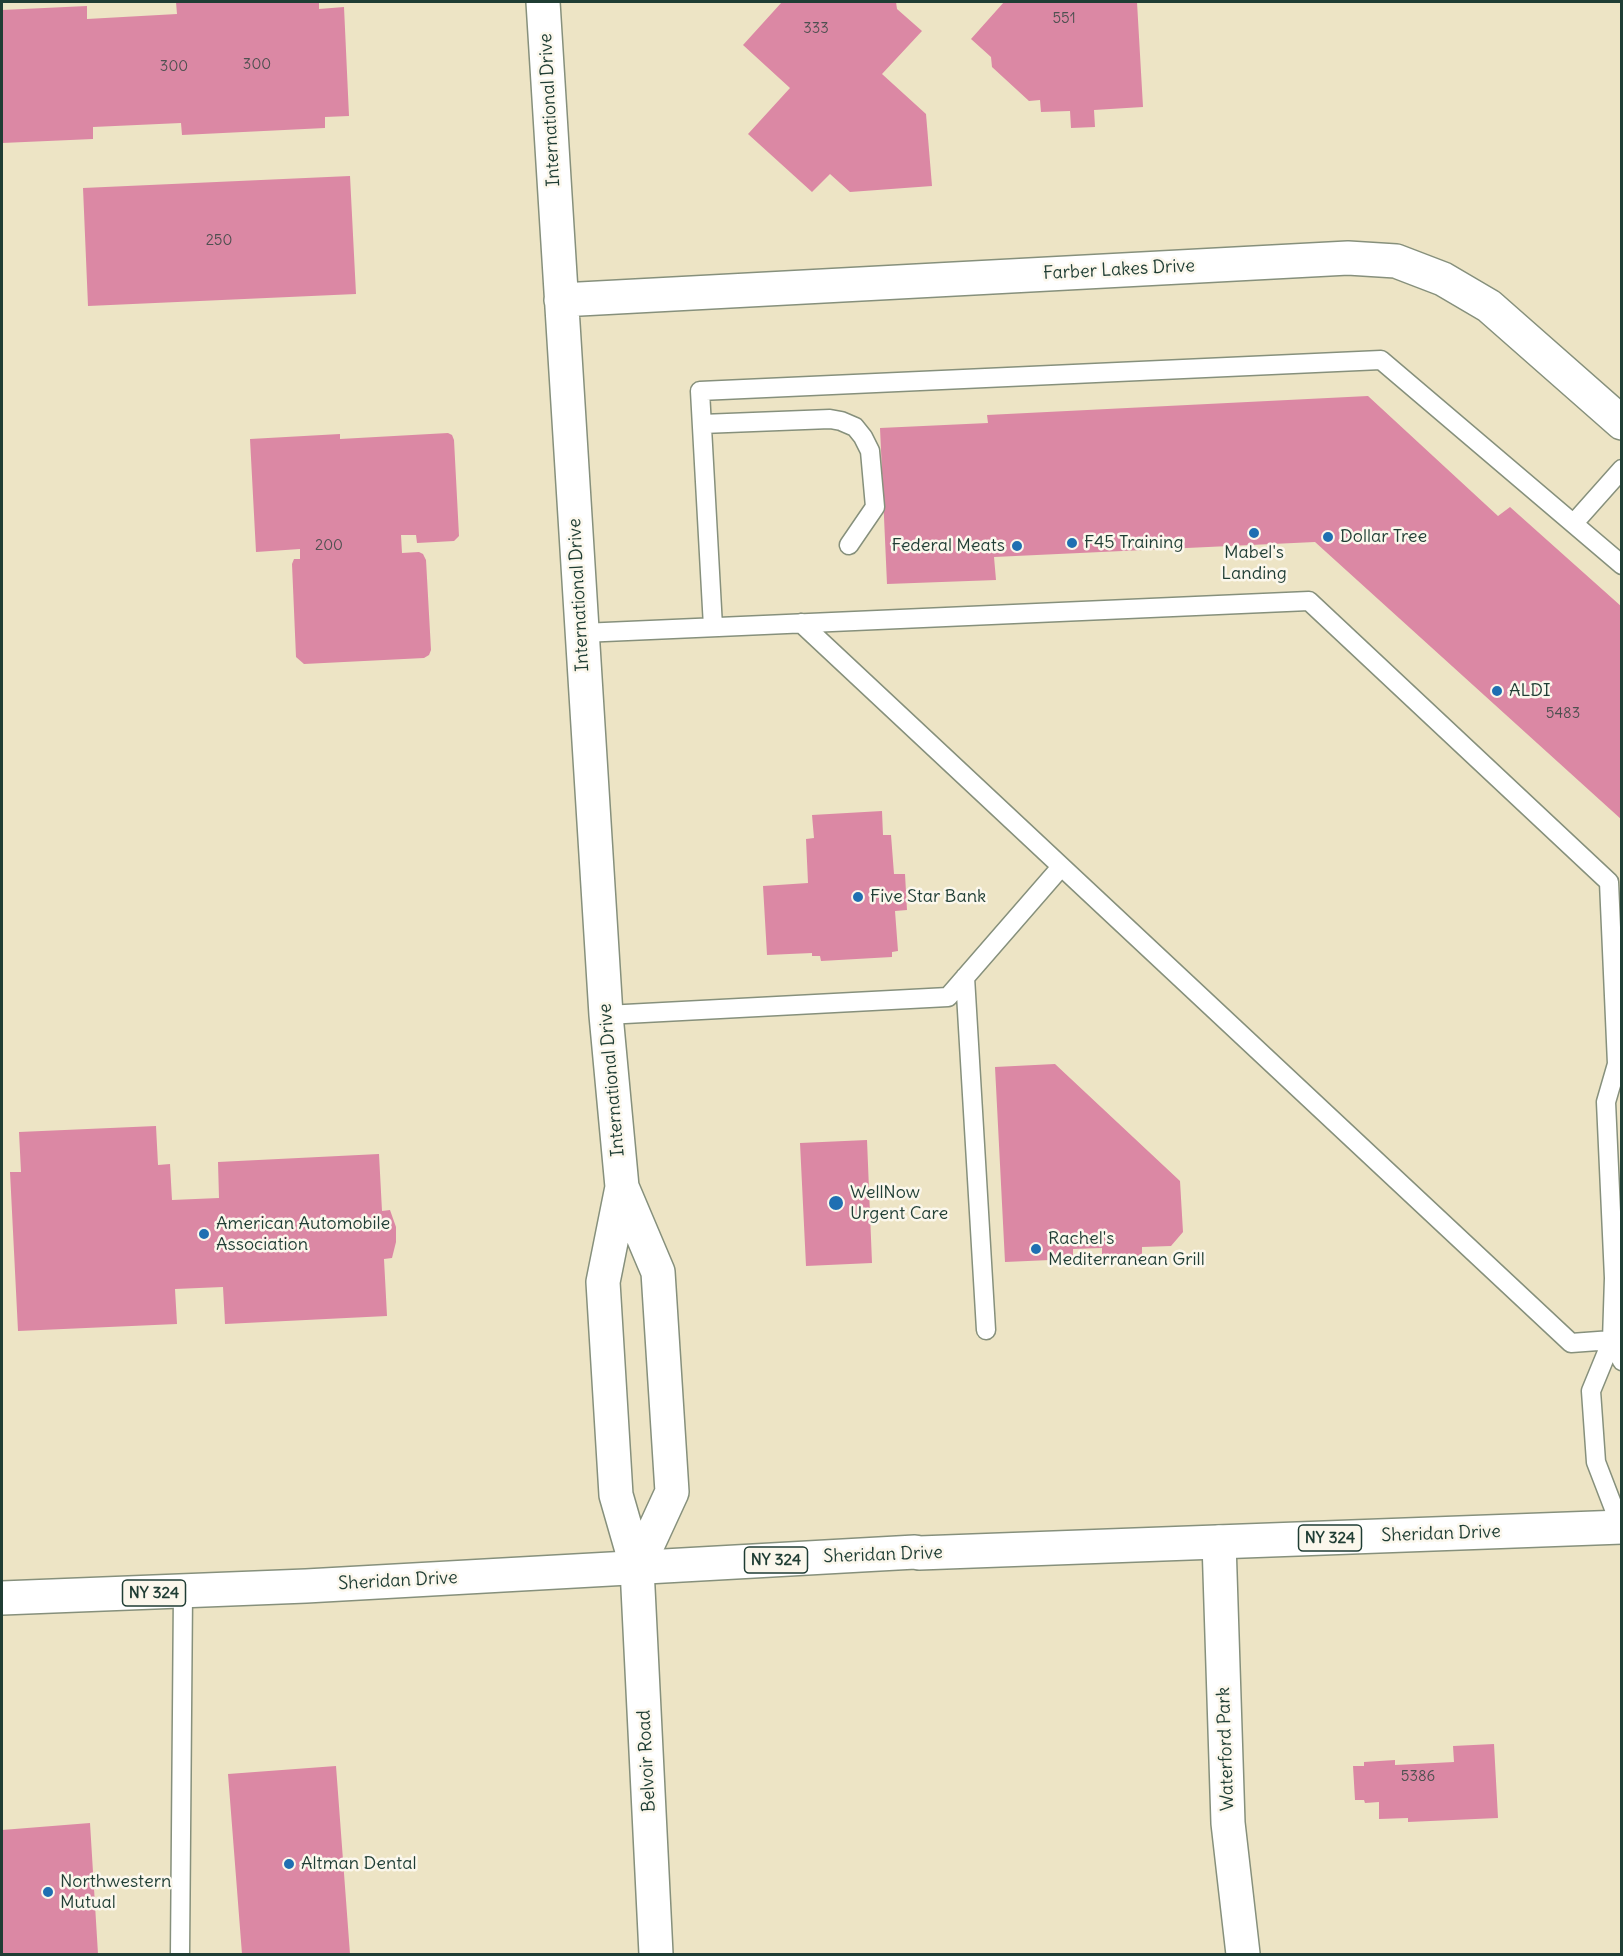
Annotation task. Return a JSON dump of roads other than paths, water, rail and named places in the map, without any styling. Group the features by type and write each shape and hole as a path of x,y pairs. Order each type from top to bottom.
{"street":[{"name":"International Drive","path":"543,2 606,1015 622,1187 603,1282 616,1495 637,1568"},
{"name":"Farber Lakes Drive","path":"561,300 1348,258 1396,261 1443,279 1489,306 1622,423"},
{"name":"International Drive","path":"622,1187 658,1272 672,1492 637,1568"},
{"name":"Sheridan Drive","path":"2,1598 183,1592 915,1552 1621,1527"},
{"name":"Waterford Park","path":"1219,1542 1228,1823 1243,1954"},
{"name":"Belvoir Road","path":"637,1568 656,1954"}],"lane":[{"path":"713,627 700,391 1381,360 1622,565"},
{"path":"702,424 830,419 841,420 855,427 870,451 875,507 849,545"},
{"path":"1574,523 1622,469"},
{"path":"582,633 1309,601 1609,882 1617,1064 1606,1102 1618,1278 1612,1340 1591,1391 1596,1462 1621,1527"},
{"path":"801,623 1571,1343 1612,1340"},
{"path":"606,1015 948,997 1061,867"},
{"path":"965,977 986,1330"},
{"path":"1612,1340 1622,1361"},
{"path":"180,1954 183,1592"}],"place":[{"name":"Mabel's Landing","path":"1254,533"},
{"name":"Dollar Tree","path":"1328,537"},
{"name":"F45 Training","path":"1072,543"},
{"name":"Federal Meats","path":"1017,546"},
{"name":"ALDI","path":"1497,691"},
{"name":"Five Star Bank","path":"858,897"},
{"name":"WellNow Urgent Care","path":"836,1203"},
{"name":"American Automobile Association","path":"204,1234"},
{"name":"Rachel's Mediterranean Grill","path":"1036,1249"},
{"name":"Altman Dental","path":"289,1864"},
{"name":"Northwestern Mutual","path":"48,1892"}]}
